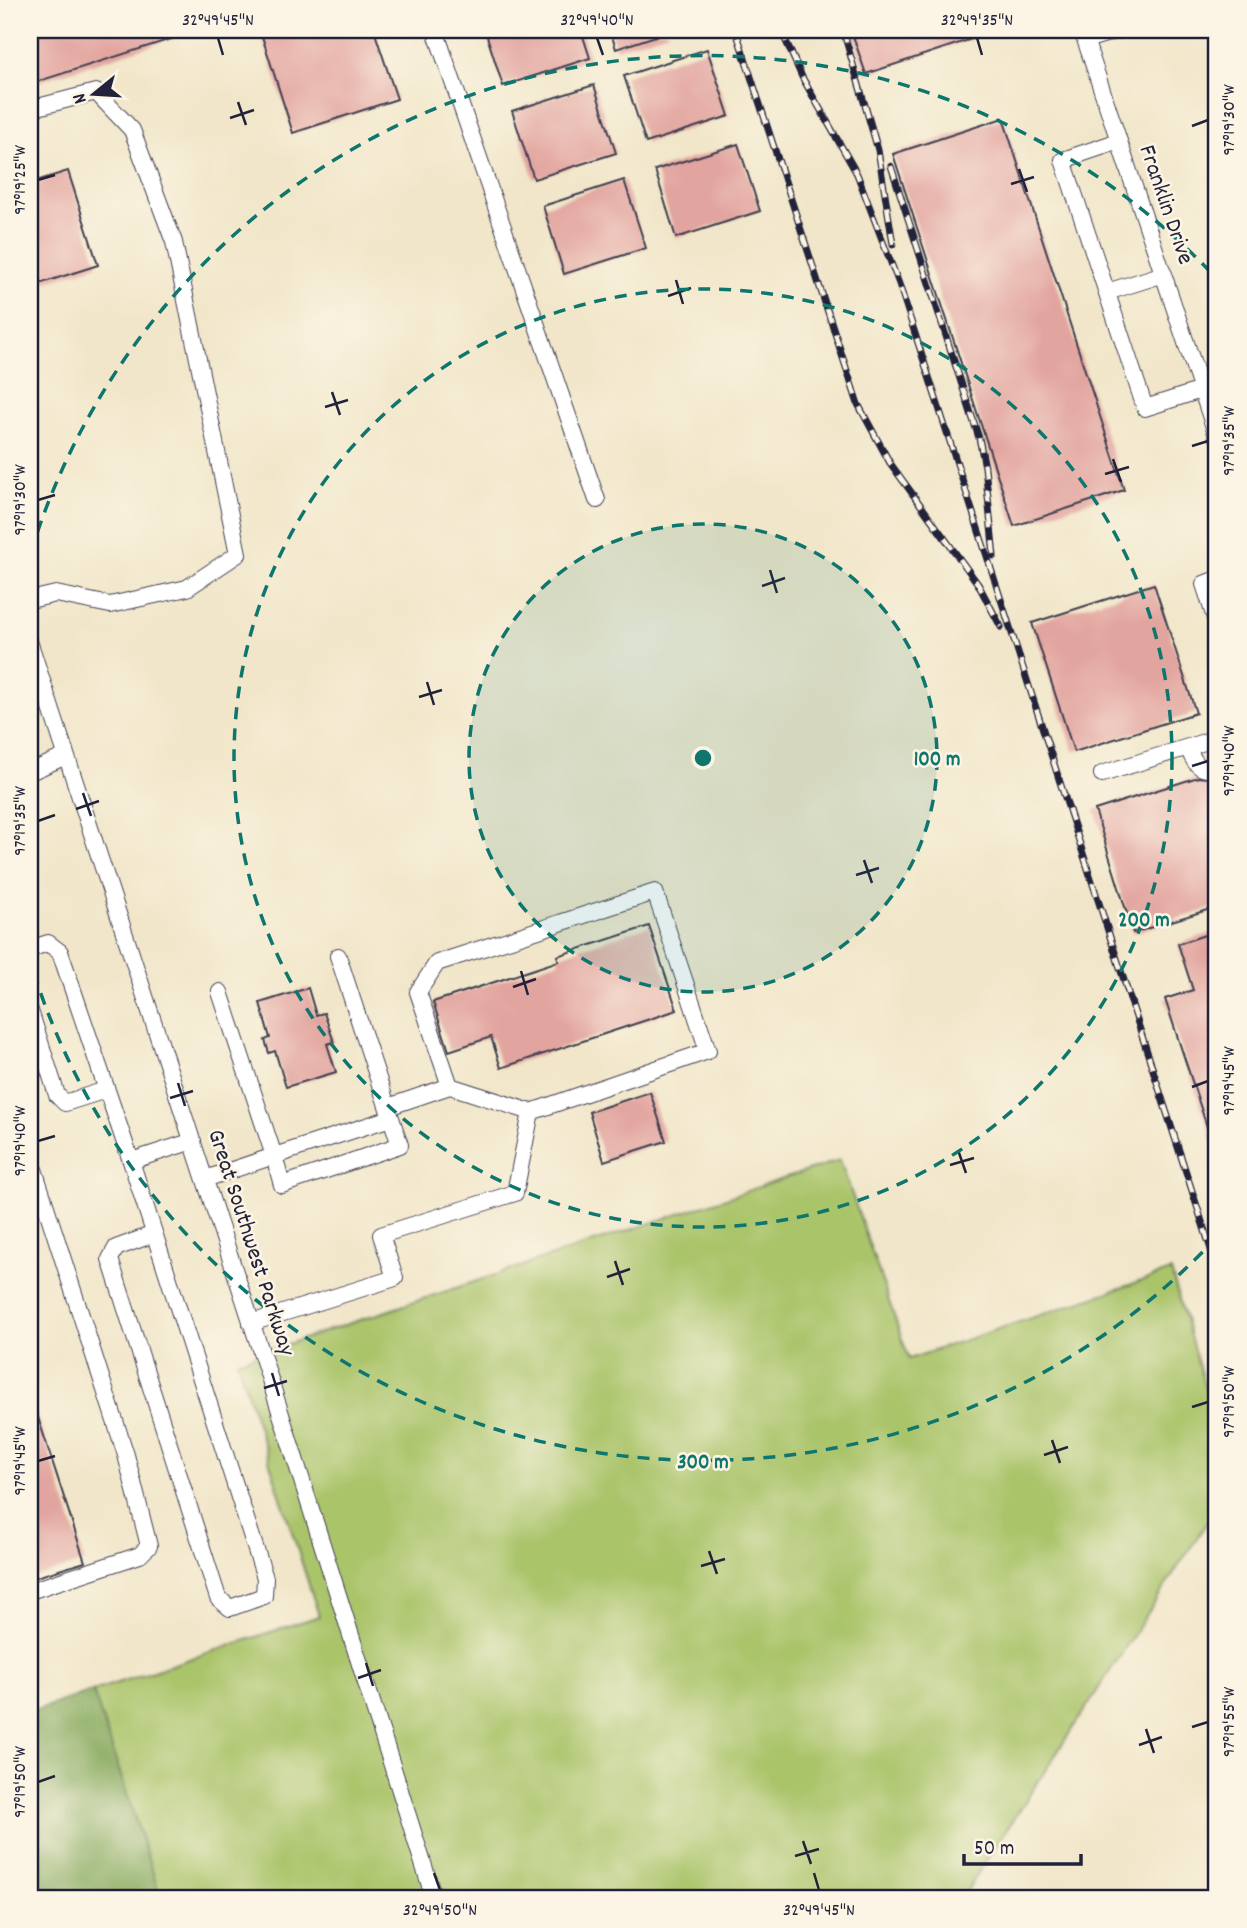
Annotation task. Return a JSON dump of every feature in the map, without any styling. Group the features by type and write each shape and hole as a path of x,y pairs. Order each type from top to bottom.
{"street":[{"path":"435,30 597,500"},
{"path":"1083,35 1119,30"},
{"name":"Franklin Drive","path":"1083,35 1164,274 1210,388 1217,436"},
{"path":"30,109 96,92 132,130 174,242 238,554 187,588 110,605 56,594 30,600"},
{"path":"1119,141 1063,160 1145,408 1210,388"},
{"path":"1107,292 1164,274"},
{"path":"1217,579 1204,584 1217,624"},
{"name":"Great Southwest Parkway","path":"30,643 205,1179 434,1898"},
{"path":"1102,774 1217,738"},
{"path":"1188,747 1199,766 1209,771 1217,768"},
{"path":"30,772 66,756"},
{"path":"205,1179 389,1113 450,1086 531,1112 708,1051 655,892 437,963 418,992 450,1086"},
{"path":"30,949 48,943 60,952 131,1161 265,1578 264,1595 230,1608 218,1598 110,1259 116,1248 154,1234"},
{"path":"220,992 282,1185 400,1145 338,956"},
{"path":"30,1011 57,1095 65,1103 106,1090"},
{"path":"251,1323 395,1278 381,1235 515,1192 531,1112"},
{"path":"131,1161 192,1141"},
{"path":"30,1157 127,1455 149,1546 140,1555 30,1591"}],"green space":[{"path":"840,1160 909,1359 1171,1271 1217,1429 1217,1507 962,1898 161,1898 93,1691 319,1616 237,1361"},
{"path":"93,1691 161,1898 30,1898 30,1712"}],"building":[{"path":"30,30 192,30 193,32 30,84"},
{"path":"260,30 374,30 397,99 293,133"},
{"path":"485,30 581,30 590,58 503,86"},
{"path":"610,30 668,30 668,32 616,49"},
{"path":"851,30 992,30 993,32 866,74"},
{"path":"707,49 729,116 646,143 624,76"},
{"path":"594,85 616,153 534,179 512,111"},
{"path":"1003,118 1124,490 1014,526 893,154"},
{"path":"738,144 760,211 676,238 655,170"},
{"path":"68,171 98,265 30,287 30,183"},
{"path":"624,180 646,248 564,274 543,206"},
{"path":"1154,584 1196,713 1074,752 1032,623"},
{"path":"1198,777 1217,779 1217,907 1133,933 1095,810"},
{"path":"649,926 677,1010 501,1068 491,1037 449,1051 433,1002 559,961 557,956"},
{"path":"1217,931 1215,1151 1165,999 1193,990 1178,944"},
{"path":"308,988 316,1015 324,1013 334,1042 327,1044 336,1072 286,1087 275,1051 269,1053 265,1040 270,1038 260,1003"},
{"path":"650,1092 666,1141 604,1161 589,1112"},
{"path":"30,1399 85,1562 30,1579"}],"railway":[{"path":"781,30 802,77 857,174 899,284 1217,1268"},
{"path":"843,30 878,150 893,244"},
{"path":"738,37 858,404 890,463 978,584 1001,627"},
{"path":"891,166 979,438 985,467 994,556"}]}
